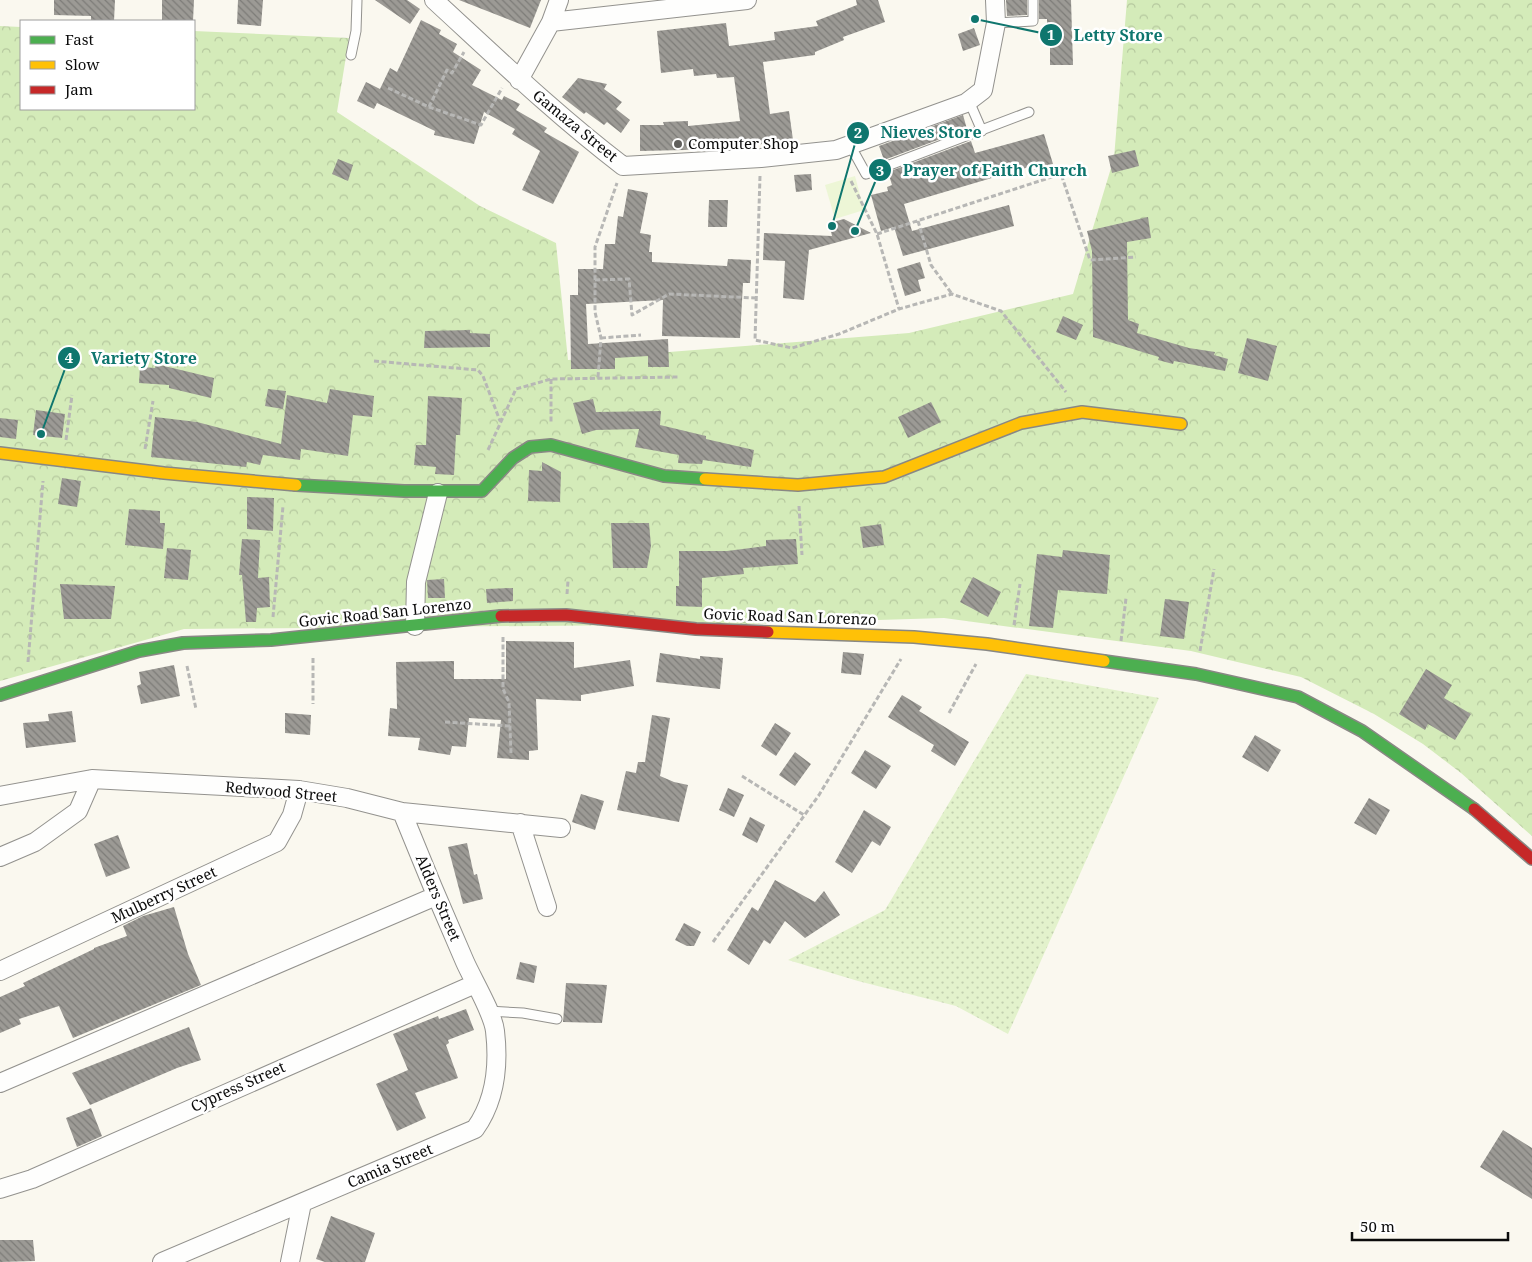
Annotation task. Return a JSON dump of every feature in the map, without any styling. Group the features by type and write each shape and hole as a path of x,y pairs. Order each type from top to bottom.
{"main road":[{"path":"0,453 64,460 142,472 284,485 438,493 482,491 513,458 530,446 551,445 664,476 798,485 884,477 1022,423 1082,412 1181,424"},
{"name":"Govic Road San Lorenzo","path":"0,695 139,652 183,643 271,640 502,616 566,615 696,629 914,637 987,644 1196,674 1298,697 1362,732 1484,816 1532,860"}],"street":[{"name":"Gamaza Street","path":"434,0 575,129 623,166 761,158 843,147 969,101 983,90 996,23 995,0"},
{"path":"515,76 551,22 560,0"},
{"path":"551,22 747,0"},
{"path":"415,626 416,582 438,493"},
{"path":"0,858 35,842 78,811 92,779"},
{"name":"Redwood Street","path":"0,796 92,779 299,790 346,798 402,812 561,828"},
{"name":"Mulberry Street","path":"0,971 277,842 292,815 299,790"},
{"name":"Alders Street","path":"402,812 436,896 475,984"},
{"path":"520,823 547,907"},
{"path":"0,1083 436,896"},
{"name":"Camia Street","path":"162,1262 475,1129 486,1114 492,1098 495,1072 495,1030 475,984"},
{"name":"Cypress Street","path":"0,1189 32,1179 475,984"},
{"path":"290,1262 302,1203"}],"lane":[{"path":"351,55 356,31 357,0"},
{"path":"996,23 1033,21 1033,0"},
{"path":"969,101 982,131"},
{"path":"843,147 866,174 1029,112"},
{"path":"488,1011 523,1012 557,1019"}],"path":[{"path":"429,107 447,70 452,72 473,36"},
{"path":"388,88 429,107 481,125 515,76"},
{"path":"843,147 877,234 899,308"},
{"path":"761,158 755,340 792,348 839,334 899,308 952,294 1002,311 1082,412"},
{"path":"598,378 601,338 595,312 595,247 623,166"},
{"path":"877,234 1061,174 1090,260 1136,257"},
{"path":"918,221 931,265 952,294"},
{"path":"595,280 629,279 632,315 669,294 756,298"},
{"path":"601,338 641,335"},
{"path":"374,361 478,370 483,376 500,422"},
{"path":"487,458 488,449 516,389 550,379 679,377"},
{"path":"550,379 551,445"},
{"path":"64,460 72,395"},
{"path":"142,472 153,401"},
{"path":"26,688 45,458"},
{"path":"271,640 284,485"},
{"path":"798,485 802,555"},
{"path":"1196,674 1214,569"},
{"path":"1011,648 1020,584"},
{"path":"1118,664 1126,598"},
{"path":"502,616 503,689 509,702 511,753"},
{"path":"313,635 313,704"},
{"path":"713,942 819,795 914,637"},
{"path":"183,643 196,709"},
{"path":"949,713 987,644"},
{"path":"445,722 510,726"},
{"path":"742,776 804,815"}],"green space":[{"path":"1127,0 1532,0 1532,836 1461,773 1423,744 1374,714 1301,677 1191,651 944,618 749,624 184,629 0,681 0,26 20,27 20,110 195,110 195,31 349,38 337,112 480,206 556,243 568,360 909,333 1073,294 1114,158"},
{"path":"855,176 864,210 835,219 825,185"},
{"path":"1026,674 1159,698 1008,1034 956,1006 858,981 788,960 885,910"}],"building":[{"path":"54,0 115,0 114,20 91,20 91,16 54,15"},
{"path":"162,0 194,0 193,20 162,20"},
{"path":"238,0 263,0 261,26 237,24"},
{"path":"375,0 407,0 420,9 410,24"},
{"path":"459,0 541,0 530,28"},
{"path":"856,0 878,0 885,22 843,37 844,40 815,52 815,55 763,62 770,114 789,111 793,140 755,145 755,142 685,150 640,151 640,125 664,125 663,122 688,121 688,126 740,121 734,77 717,78 716,74 694,76 693,69 661,73 657,31 726,23 729,46 775,40 774,32 818,26 816,21 857,5"},
{"path":"1006,0 1027,0 1027,15 1007,16"},
{"path":"1039,0 1071,0 1073,65 1050,65 1050,34 1047,34 1047,19 1039,19"},
{"path":"421,20 441,30 439,34 457,44 453,52 481,70 472,85 502,100 504,96 520,104 516,110 547,128 544,132 579,152 553,204 522,190 540,151 512,134 515,129 484,112 474,144 434,135 435,131 377,103 374,109 357,101 366,82 380,89 390,68 397,72"},
{"path":"974,28 980,45 963,51 958,34"},
{"path":"578,78 607,84 604,89 622,102 616,109 630,120 621,133 607,122 604,125 586,112 584,114 562,97"},
{"path":"963,115 967,129 884,160 879,146"},
{"path":"1044,134 1053,164 1030,171 1029,167 904,204 912,231 1009,205 1014,226 903,256 894,227 881,231 871,195 888,191 887,187 892,185 888,172 971,141 975,153"},
{"path":"1135,150 1139,166 1112,173 1108,156"},
{"path":"338,159 353,165 348,181 332,174"},
{"path":"811,174 812,190 796,192 794,175"},
{"path":"628,189 648,193 640,233 651,235 649,252 652,252 652,262 727,266 728,259 751,260 750,283 743,283 740,338 662,336 663,300 586,304 588,344 668,339 669,367 648,367 648,356 615,358 615,369 571,369 570,295 578,295 578,269 603,269 605,244 615,244 618,216 623,217"},
{"path":"709,200 728,200 727,227 708,227"},
{"path":"1148,217 1151,238 1127,242 1128,320 1139,324 1137,333 1189,348 1215,352 1214,355 1228,359 1225,371 1174,361 1173,364 1158,360 1159,357 1093,337 1092,251 1087,231"},
{"path":"844,219 871,233 809,250 804,300 783,298 785,261 763,260 764,233 832,236 829,223"},
{"path":"920,262 925,278 918,280 921,291 905,296 897,269"},
{"path":"1063,316 1083,325 1076,340 1056,332"},
{"path":"470,330 470,333 490,334 490,347 424,348 425,331"},
{"path":"1247,338 1277,346 1268,381 1238,373"},
{"path":"156,364 214,378 211,398 169,388 169,385 139,383 140,367 155,368"},
{"path":"268,389 286,391 283,409 265,406"},
{"path":"330,389 374,396 372,417 353,415 348,456 301,449 300,460 263,455 260,465 247,462 246,467 151,457 155,417 197,422 281,444 287,395 327,403"},
{"path":"428,396 462,398 460,435 456,435 454,475 435,474 436,467 414,465 416,445 426,445"},
{"path":"593,399 596,412 661,411 660,425 706,436 706,439 754,450 751,467 703,460 702,464 678,463 679,455 635,447 639,429 596,430 582,434 573,403"},
{"path":"931,402 941,422 908,438 898,417"},
{"path":"36,410 65,414 62,438 33,435"},
{"path":"0,418 18,420 16,439 0,437"},
{"path":"542,462 561,472 560,502 528,501 529,470 542,471"},
{"path":"62,478 81,481 77,507 58,504"},
{"path":"247,497 274,498 273,531 247,529"},
{"path":"129,509 160,511 160,523 165,523 163,549 125,545"},
{"path":"611,523 649,523 651,546 647,568 613,568"},
{"path":"881,524 884,545 863,548 860,527"},
{"path":"242,539 260,540 258,578 269,577 270,607 257,608 256,622 246,622 242,575 239,575"},
{"path":"796,539 798,564 743,568 744,574 702,578 702,607 676,606 676,586 679,586 679,551 727,551 766,546 766,540"},
{"path":"167,548 191,550 188,580 164,578"},
{"path":"1063,550 1110,555 1107,594 1058,590 1053,628 1029,626 1037,554 1062,557"},
{"path":"973,577 1001,592 988,617 960,602"},
{"path":"444,579 445,598 428,598 427,580"},
{"path":"60,584 115,586 111,619 64,619"},
{"path":"513,588 513,601 487,603 486,589"},
{"path":"1165,599 1189,602 1184,639 1160,636"},
{"path":"506,641 574,642 574,668 630,660 634,686 581,695 581,701 536,699 538,750 529,751 529,760 497,758 501,720 469,718 466,747 452,746 450,755 418,750 420,738 388,736 390,708 397,709 396,662 454,661 454,679 506,679"},
{"path":"843,652 864,654 861,675 841,673"},
{"path":"660,653 700,659 700,656 723,658 720,689 656,682"},
{"path":"174,665 180,696 141,704 137,686 141,684 139,672"},
{"path":"1426,669 1452,685 1444,698 1471,714 1455,740 1428,724 1425,730 1399,714"},
{"path":"902,695 922,707 919,711 969,742 955,766 931,751 934,745 888,717"},
{"path":"72,711 76,742 26,748 23,723 49,721 48,714"},
{"path":"285,713 311,715 310,735 285,733"},
{"path":"652,715 670,718 660,776 688,785 679,822 617,810 626,771 636,773 638,762 645,762"},
{"path":"775,723 791,733 776,756 761,746"},
{"path":"1255,735 1281,750 1268,772 1242,757"},
{"path":"865,750 891,766 876,789 851,773"},
{"path":"795,752 811,764 795,786 779,775"},
{"path":"728,788 744,795 734,817 719,810"},
{"path":"581,794 604,801 595,830 572,822"},
{"path":"1369,798 1390,810 1376,835 1354,823"},
{"path":"864,810 891,827 880,846 872,841 852,873 835,862"},
{"path":"750,817 765,825 757,843 742,835"},
{"path":"118,835 130,868 106,877 94,844"},
{"path":"467,843 474,875 477,874 483,899 463,904 448,847"},
{"path":"775,880 815,902 824,891 840,915 805,938 785,921 770,944 764,940 749,965 727,950 752,907 758,911"},
{"path":"174,907 188,954 201,985 73,1038 59,1006 19,1019 21,1024 0,1033 0,997 25,986 23,983 94,948 127,936 123,926 143,916"},
{"path":"684,923 701,932 694,946 687,946 675,940"},
{"path":"520,962 537,966 534,983 516,979"},
{"path":"566,983 607,985 602,1023 563,1022"},
{"path":"466,1009 474,1030 448,1040 449,1043 446,1045 458,1078 415,1093 426,1118 397,1131 376,1084 408,1070 393,1034 438,1016 439,1019"},
{"path":"189,1027 201,1060 177,1068 90,1105 72,1073"},
{"path":"91,1108 102,1136 77,1147 66,1118"},
{"path":"1503,1130 1532,1148 1532,1199 1480,1167"},
{"path":"331,1216 375,1233 365,1262 325,1262 316,1259"},
{"path":"0,1240 33,1240 35,1261 0,1262"}],"traffic: fast":[{"path":"296,485 404,491 482,491 513,458 530,447 551,445 664,476 705,479"},
{"path":"0,695 139,651 183,643 271,640 501,616"},
{"path":"1104,661 1196,674 1298,697 1362,731 1474,809"}],"traffic: slow":[{"path":"705,479 798,485 884,477 1021,423 1082,412 1181,424"},
{"path":"0,453 164,473 296,485"},
{"path":"768,632 914,637 987,644 1104,661"}],"traffic: jam":[{"path":"501,616 566,615 696,629 768,632"},
{"path":"1474,809 1532,859"}],"place":[{"name":"Letty Store","path":"975,19"},
{"name":"Computer Shop","path":"678,144"},
{"name":"Nieves Store","path":"832,226"},
{"name":"Prayer of Faith Church","path":"855,231"},
{"name":"Variety Store","path":"41,434"}]}
